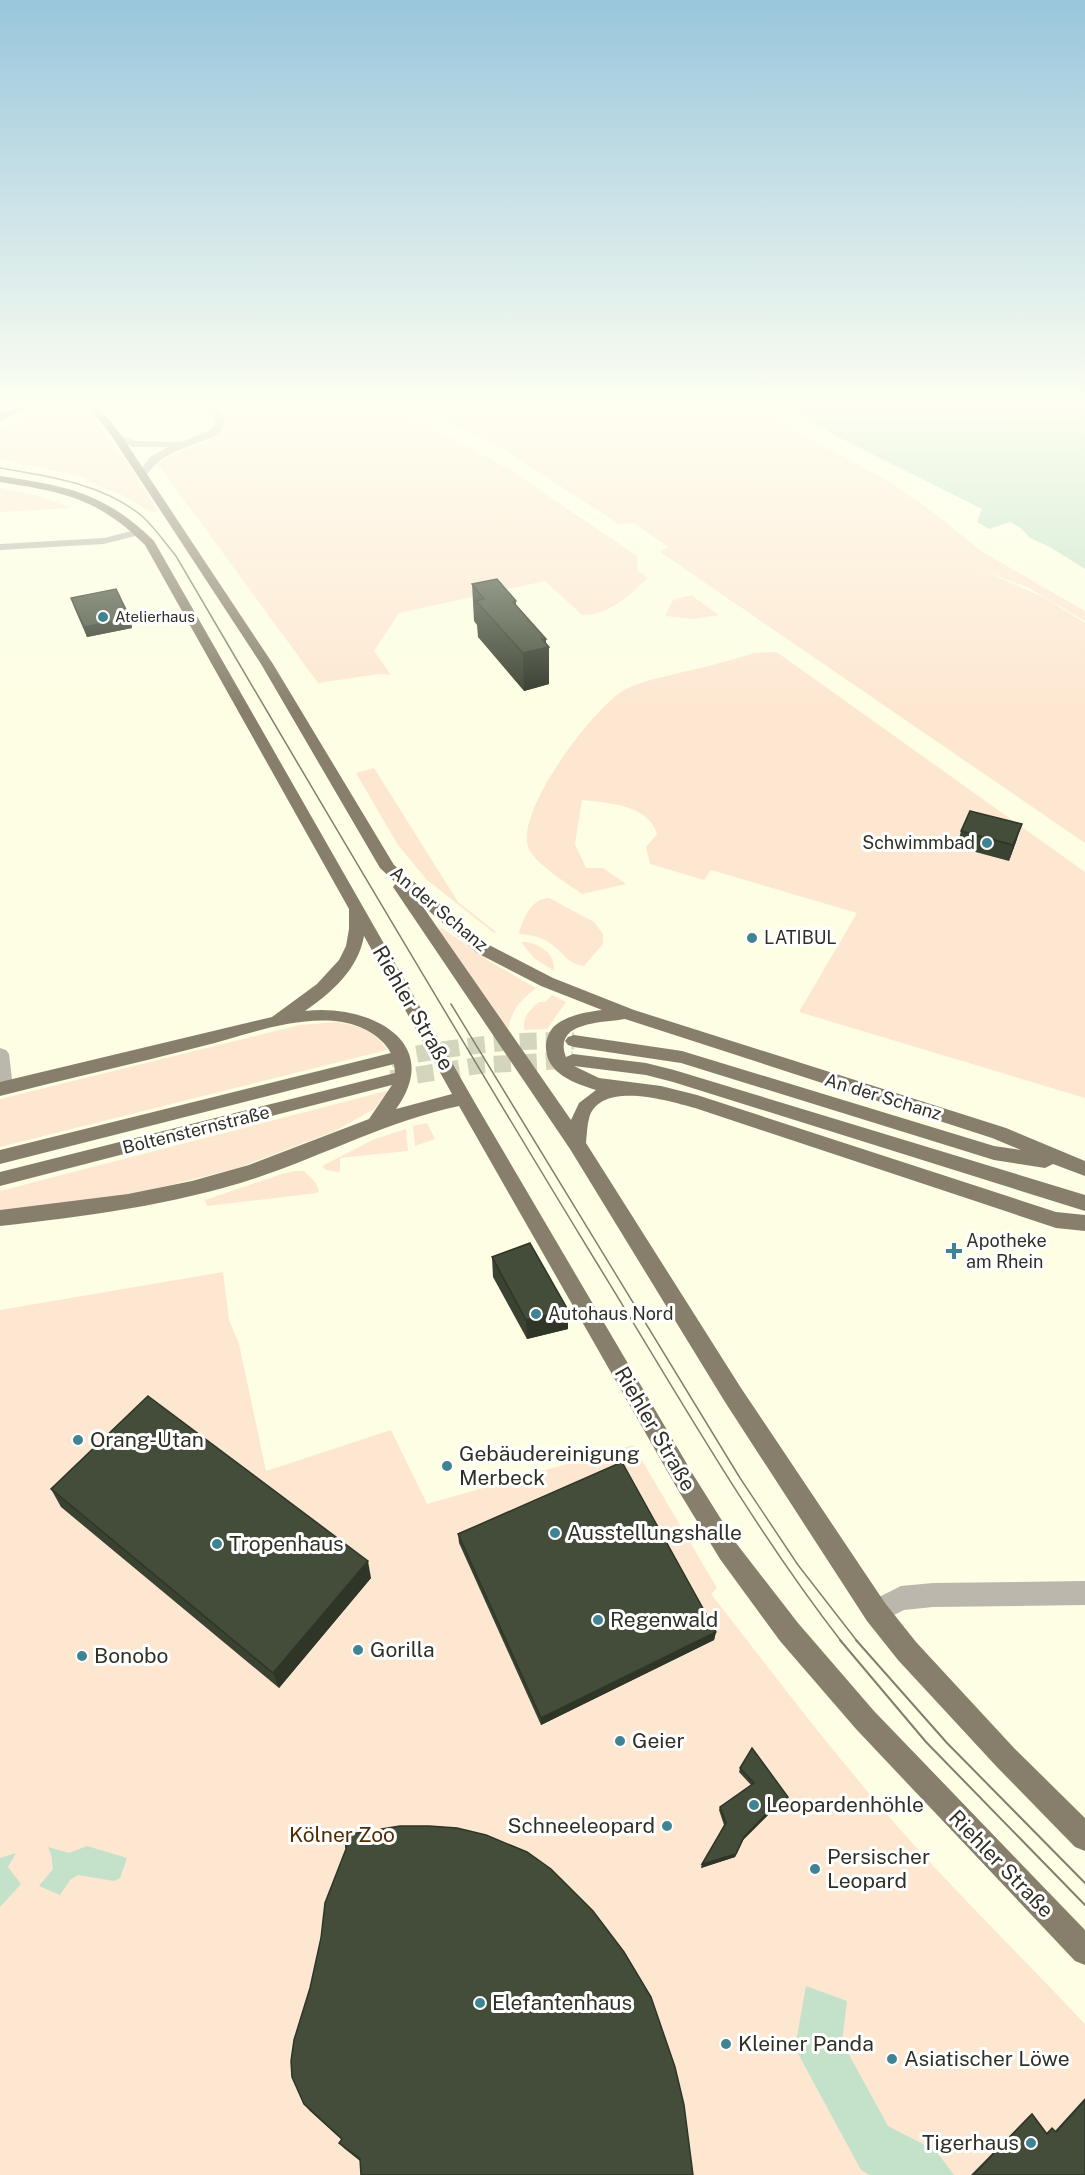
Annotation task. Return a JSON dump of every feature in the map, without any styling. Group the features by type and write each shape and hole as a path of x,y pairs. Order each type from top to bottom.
{"main road":[{"path":"108,508 118,514 150,543 354,903 358,921 355,942 347,962 313,999 272,1023"},
{"name":"An der Schanz","path":"165,508 267,664 388,868 483,949 547,982 628,1014 999,1133 1077,1167"},
{"path":"388,868 577,1144 739,1405 876,1612 907,1651 998,1749 1085,1837"},
{"name":"Riehler Straße","path":"354,903 686,1483 758,1593 865,1720 1085,1951"},
{"path":"628,1014 605,1015 569,1024 558,1033 555,1043 556,1055 563,1067 576,1077 619,1088 662,1093 697,1102 1056,1221 1085,1223"},
{"path":"2,1089 272,1023 328,1015 351,1017 373,1025 390,1037 400,1052 404,1070 400,1089 374,1126"},
{"name":"An der Schanz","path":"574,1041 682,1057 994,1153 1077,1167"},
{"name":"Boltensternstraße","path":"0,1157 391,1059"},
{"path":"573,1060 646,1069 674,1076 1085,1203"},
{"name":"Boltensternstraße","path":"0,1179 391,1079"},
{"path":"577,1144 578,1125 584,1110 594,1098 619,1088"},
{"path":"0,1218 63,1211 206,1185 254,1171 429,1106 464,1098"}],"street":[{"path":"0,547 104,541 139,532"},
{"path":"0,1054 2,1089"},
{"path":"876,1612 901,1598 933,1595 1085,1593"}],"green space":[{"path":"0,508 62,508 0,512"},
{"path":"144,508 156,508 158,511 152,513"},
{"path":"191,508 567,508 637,556 638,571 648,578 618,603 592,614 582,615 545,581 399,613 374,651 391,675 379,674 318,683"},
{"path":"595,508 927,508 981,551 1085,611 1085,621 1027,587 992,574 957,551 991,574 1045,598 1085,623 1085,843 660,552 668,547 634,523 619,524"},
{"path":"691,595 719,615 694,619 665,616 673,600"},
{"path":"754,653 778,653 1085,872 1085,1098 799,1012 857,913 711,870 704,880 650,864 646,847 657,834 645,816 636,811 615,804 582,800 575,844 586,868 603,868 626,884 582,894 551,872 531,852 528,846 527,830 546,785 578,736 612,699 626,689 647,681"},
{"path":"374,768 458,902 496,932 494,933 426,879 398,845 356,773"},
{"path":"549,898 594,922 603,934 603,944 584,966 571,962 544,939 519,934 525,916 533,905"},
{"path":"442,928 489,961 536,988 517,1006 508,1031 445,941 439,929"},
{"path":"521,942 544,949 552,958 554,971 534,958"},
{"path":"552,995 566,1002 547,1029 524,1030 526,1017 530,1011 539,1002 545,1002"},
{"path":"337,1022 371,1033 387,1050 0,1147 0,1099 299,1025"},
{"path":"388,1092 374,1109 335,1131 235,1169 137,1193 0,1211 0,1191"},
{"path":"427,1123 435,1139 415,1146 413,1126"},
{"path":"406,1129 408,1151 340,1158 340,1172 326,1170 322,1166 375,1139"},
{"path":"295,1171 304,1171 315,1182 319,1190 317,1193 207,1206 205,1200"},
{"name":"Kölner Zoo","path":"223,1272 229,1320 239,1344 266,1471 391,1430 427,1504 633,1445 717,1588 711,1594 802,1711 912,1843 1085,2024 1085,2175 0,2175 0,1310"}],"shaded area":[{"path":"1085,508 1085,569 1050,547 1030,538 1021,528 1010,522 989,529 977,522 982,509"},
{"path":"87,1846 127,1858 120,1878 114,1881 78,1875 70,1880 60,1895 39,1886 53,1869 48,1847 69,1853"},
{"path":"16,1853 8,1867 21,1884 0,1907 0,1858"},
{"path":"806,1986 847,2001 842,2042 888,2126 936,2151 954,2175 870,2175 861,2170 795,2048"}],"building":[{"path":"497,579 516,601 513,602 546,639 542,639 549,647 523,653 476,601 484,599 472,584"},
{"name":"Atelierhaus","path":"116,589 130,618 84,627 71,598"},
{"path":"970,811 1022,824 1013,845 961,831"},
{"path":"530,1243 568,1310 526,1320 492,1257"},
{"name":"Tropenhaus","path":"148,1396 368,1561 273,1673 51,1489"},
{"name":"Regenwald","path":"622,1462 716,1632 541,1718 458,1534"},
{"name":"Leopardenhöhle","path":"752,1748 788,1797 770,1810 744,1837 736,1854 702,1864 726,1823 720,1807 754,1783 740,1768"},
{"name":"Elefantenhaus","path":"400,1826 457,1828 486,1835 527,1852 551,1869 593,1911 624,1952 651,1997 675,2067 684,2105 693,2175 361,2175 360,2159 339,2143 342,2139 304,2104 292,2077 291,2061 294,2040 310,1988 321,1938 325,1903 346,1849 345,1835"},
{"name":"Tigerhaus","path":"1085,2100 1085,2175 973,2175 1032,2114 1047,2134 1052,2128 1056,2132"}],"tunnel":[{"path":"391,1059 482,1045 528,1041 574,1041"},
{"path":"391,1079 482,1065 573,1060"}],"tram line":[{"path":"131,508 143,517 176,556 436,997 683,1405 775,1549 841,1641"},
{"path":"451,1004 740,1478 798,1565 857,1641"},
{"path":"840,1640 926,1742 1085,1905"},
{"path":"856,1640 947,1743 1085,1883"}],"place":[{"name":"Atelierhaus","path":"103,617"},
{"name":"Schwimmbad","path":"987,843"},
{"name":"LATIBUL","path":"752,938"},
{"name":"Apotheke am Rhein","path":"954,1251"},
{"name":"Autohaus Nord","path":"536,1314"},
{"name":"Orang-Utan","path":"78,1440"},
{"name":"Gebäudereinigung Merbeck","path":"447,1466"},
{"name":"Ausstellungshalle","path":"555,1533"},
{"name":"Tropenhaus","path":"217,1544"},
{"name":"Regenwald","path":"598,1620"},
{"name":"Gorilla","path":"358,1650"},
{"name":"Bonobo","path":"82,1656"},
{"name":"Geier","path":"620,1741"},
{"name":"Leopardenhöhle","path":"754,1805"},
{"name":"Schneeleopard","path":"667,1826"},
{"name":"Persischer Leopard","path":"815,1869"},
{"name":"Elefantenhaus","path":"480,2003"},
{"name":"Kleiner Panda","path":"726,2044"},
{"name":"Asiatischer Löwe","path":"892,2059"},
{"name":"Tigerhaus","path":"1031,2143"}]}
